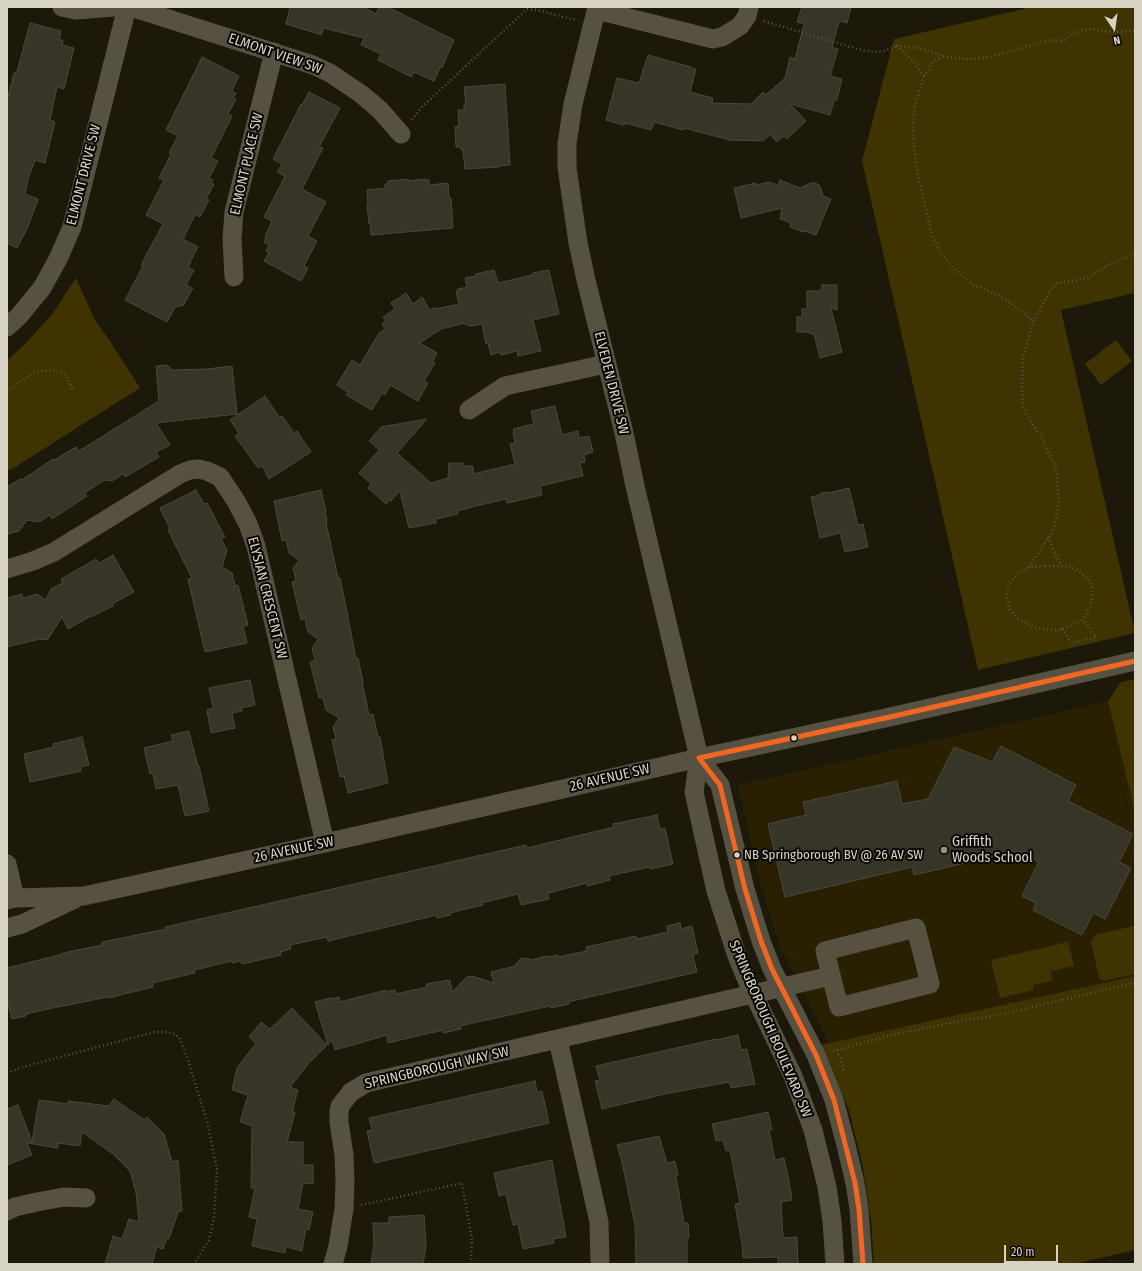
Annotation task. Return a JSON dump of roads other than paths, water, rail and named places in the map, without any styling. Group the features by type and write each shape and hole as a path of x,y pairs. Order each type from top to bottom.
{"street":[{"path":"62,7 76,10 114,7"},
{"name":"ELMONT DRIVE SW","path":"7,327 19,316 42,288 58,259 72,227 127,7"},
{"name":"ELMONT VIEW SW","path":"131,7 314,65 349,85 380,110 401,134"},
{"path":"597,8 713,39 722,37 740,26 748,12"},
{"name":"ELVEDEN DRIVE SW","path":"597,8 573,104 567,144 571,195 578,242 700,758"},
{"name":"ELMONT PLACE SW","path":"234,277 232,239 234,212 274,52"},
{"path":"468,410 505,386 606,364"},
{"name":"ELYSIAN CRESCENT SW","path":"7,569 33,561 54,552 180,474 198,469 207,470 220,477 236,501 248,524 256,546 325,843"},
{"name":"26 AVENUE SW","path":"11,899 84,896 1135,661"},
{"name":"SPRINGBOROUGH BOULEVARD SW","path":"700,758 720,786 752,915 764,948 782,988 816,1055 834,1100 855,1183 859,1209 863,1264"},
{"name":"SPRINGBOROUGH BOULEVARD SW","path":"700,758 694,792 716,891 737,956 790,1069 813,1130 827,1187 832,1221 834,1264"},
{"path":"7,864 11,899"},
{"name":"26 AVENUE SW","path":"7,928 22,924 84,896"},
{"path":"916,928 930,984 839,1007 831,976 825,951 916,928"},
{"name":"SPRINGBOROUGH WAY SW","path":"333,1264 338,1246 344,1209 344,1155 339,1122 340,1106 351,1092 366,1083 831,976"},
{"path":"558,1040 594,1195 598,1222 600,1264"},
{"path":"827,1187 855,1183"},
{"path":"7,1211 15,1207 64,1197 86,1198"}],"place":[{"name":"Griffith Woods School","path":"944,850"},
{"name":"NB Springborough BV @ 26 AV SW","path":"737,855"}]}
